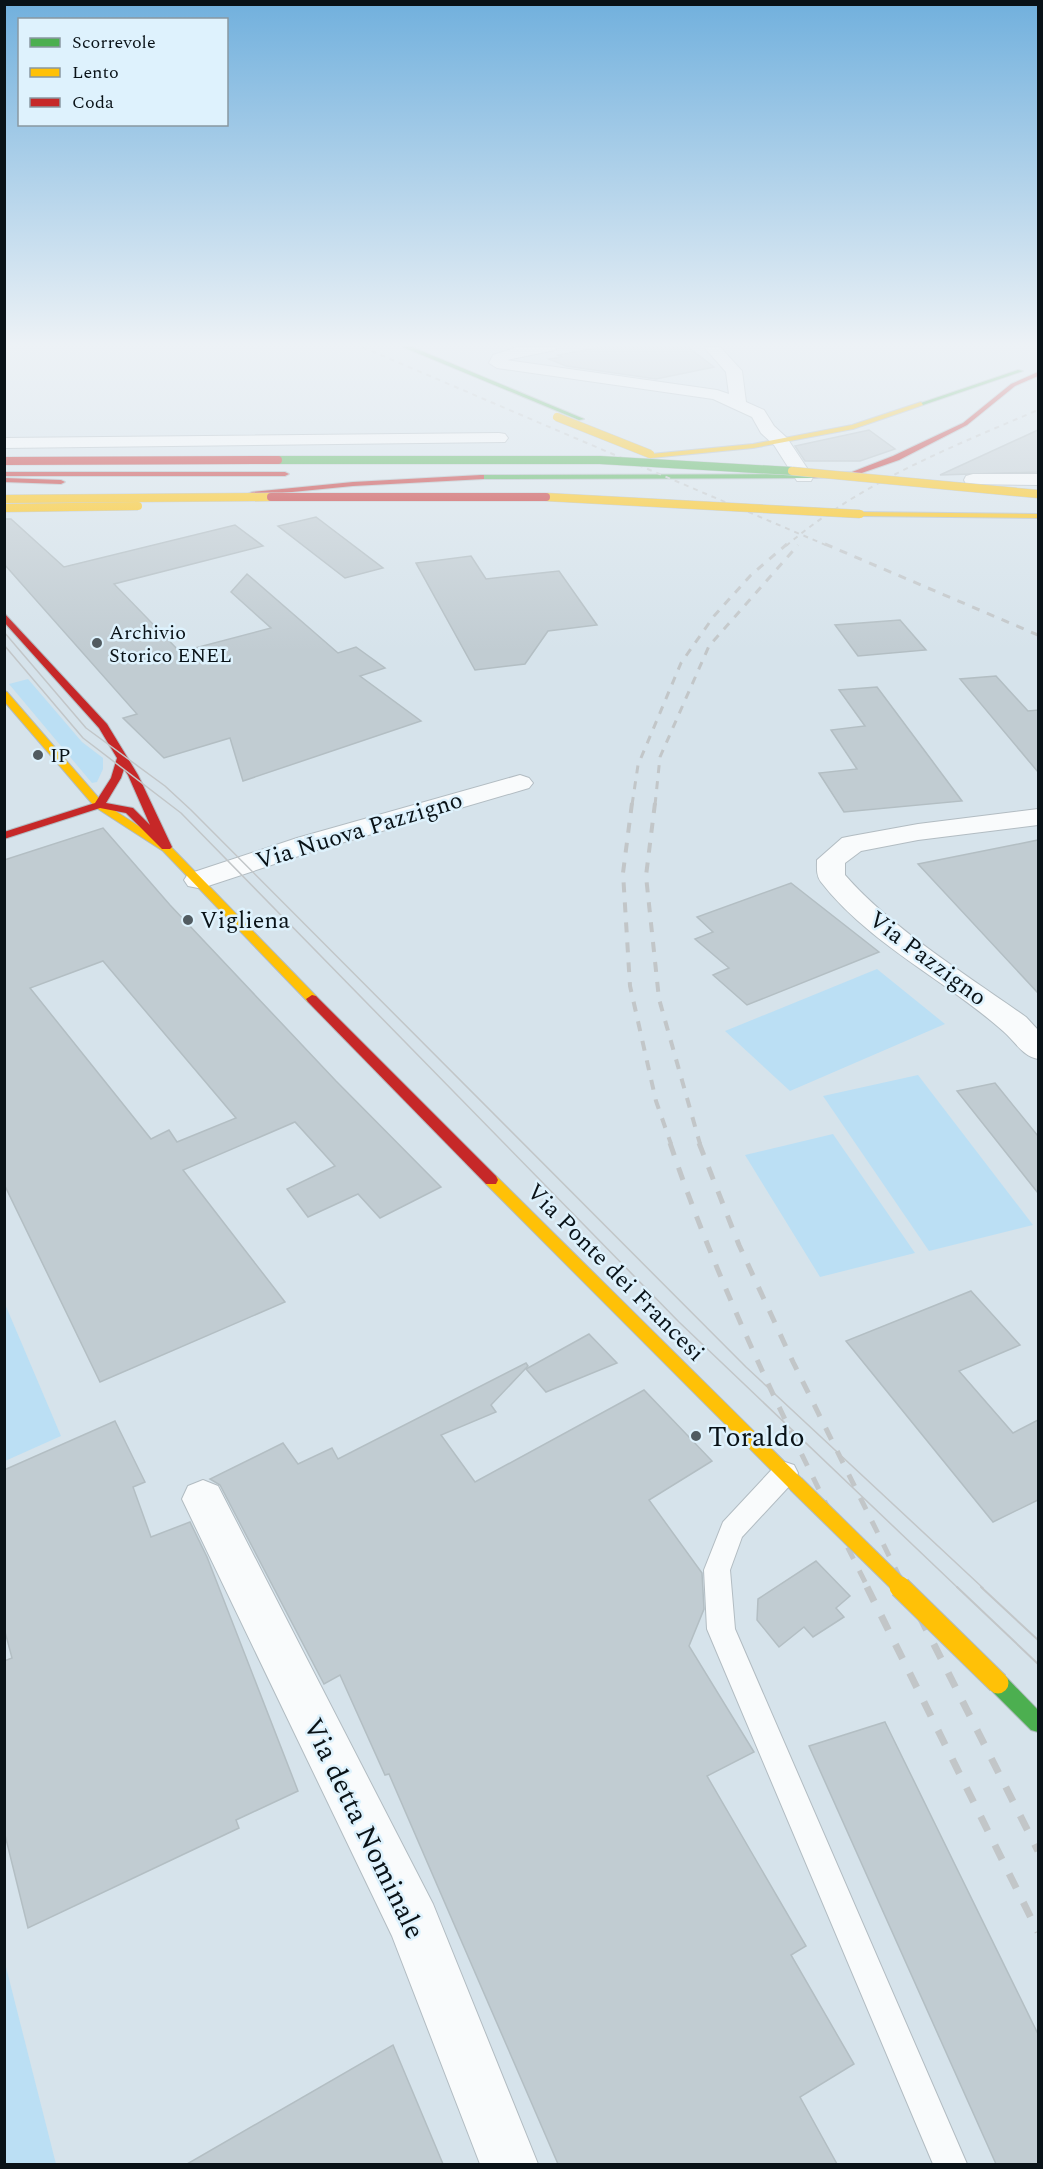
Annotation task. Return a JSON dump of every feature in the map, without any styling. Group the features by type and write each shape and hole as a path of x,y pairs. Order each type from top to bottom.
{"main road":[{"path":"636,448 674,463 788,491"},
{"path":"660,448 705,465 818,490"},
{"path":"4,474 310,474 490,469 728,448"},
{"path":"4,508 171,503 418,479 634,475 804,477 853,474 868,470 913,448"},
{"path":"4,460 504,459 683,463 786,470 961,489 1038,494"},
{"path":"4,467 552,464"},
{"path":"4,480 61,482 441,480 671,468 786,470"},
{"path":"4,508 320,504 404,500 634,475"},
{"path":"4,499 520,496 860,514"},
{"path":"833,498 930,507 1038,509"},
{"path":"910,500 1038,504"},
{"path":"568,513 715,511 1038,516"},
{"path":"4,517 148,516"},
{"path":"4,616 103,726 123,757 166,847"},
{"path":"4,694 60,763 99,805 166,847"},
{"path":"4,836 99,805 116,778 123,757"},
{"name":"Via Ponte dei Francesi","path":"166,847 354,1043 1038,1723"}],"street":[{"path":"785,448 804,477"},
{"path":"973,480 1038,480"},
{"name":"Via Nuova Pazzigno","path":"198,880 307,843 520,783"},
{"name":"Via Pazzigno","path":"1038,817 918,832 852,844 831,860 831,876 848,896 927,961 1015,1024 1038,1049"},
{"name":"Via detta Nominale","path":"203,1499 414,1923 509,2164"}],"lane":[{"path":"791,1478 732,1530 717,1570 722,1629 950,2164"}],"shaded area":[{"path":"28,679 82,742 103,758 103,769 97,782 92,783 9,684"},
{"path":"877,969 945,1024 790,1091 725,1031"},
{"path":"918,1075 1033,1225 929,1251 823,1096"},
{"path":"833,1134 915,1253 820,1277 745,1155"},
{"path":"5,1304 61,1436 4,1461"},
{"path":"5,1963 56,2164 5,2164"}],"building":[{"path":"796,448 895,449 860,461 805,461"},
{"path":"998,448 1038,448 1038,472 940,475"},
{"path":"316,517 383,568 345,578 278,526"},
{"path":"4,519 11,519 64,567 235,525 263,546 114,584 180,652 271,628 231,592 247,574 338,653 356,647 385,668 360,676 421,721 243,781 230,738 164,758 123,718 137,714 4,564"},
{"path":"471,556 486,579 559,571 597,625 548,631 525,664 475,670 416,563"},
{"path":"900,620 926,650 858,656 835,625"},
{"path":"996,676 1028,711 1038,710 1038,772 960,679"},
{"path":"877,687 962,801 844,812 819,773 857,769 831,730 865,726 839,690"},
{"path":"103,828 170,905 336,1081 441,1187 380,1218 358,1194 308,1217 287,1189 335,1166 295,1122 183,1170 285,1302 100,1382 4,1184 4,860","holes":["103,961 236,1118 177,1142 169,1130 151,1139 30,988"]},
{"path":"1038,840 1038,993 918,864"},
{"path":"791,883 879,952 747,1005 713,975 729,968 695,939 713,932 697,917"},
{"path":"995,1083 1038,1136 1038,1193 957,1091"},
{"path":"971,1291 1020,1345 959,1371 1013,1433 1038,1420 1038,1500 993,1522 846,1341"},
{"path":"589,1334 617,1363 546,1392 526,1369"},
{"path":"526,1363 528,1366 491,1405 496,1412 441,1435 475,1482 644,1390 712,1461 649,1500 702,1573 704,1609 689,1646 754,1752 707,1776 806,1946 791,1955 854,2064 800,2097 837,2164 558,2164 389,1774 385,1775 340,1675 324,1684 220,1485 210,1479 283,1443 298,1464 332,1448 338,1459"},
{"path":"115,1421 145,1482 133,1487 151,1537 190,1522 207,1557 298,1791 236,1820 239,1828 28,1928 4,1831 4,1661 12,1658 4,1628 4,1470"},
{"path":"816,1561 850,1596 836,1608 844,1617 813,1637 804,1627 779,1647 757,1620 758,1599"},
{"path":"885,1722 1038,2034 1038,2164 996,2164 809,1746"},
{"path":"393,2045 443,2164 187,2164"}],"tram line":[{"path":"4,632 86,728 165,786 191,810 746,1367 983,1588"},
{"path":"4,645 83,738 181,813 679,1322 958,1588"},
{"path":"957,1587 1038,1664"},
{"path":"981,1587 1038,1640"}],"railway":[{"path":"599,448 801,534"},
{"path":"801,534 874,485 950,448"},
{"path":"786,546 801,534"},
{"path":"801,534 828,546"},
{"path":"632,805 638,765 681,663 714,616 751,575 787,544"},
{"path":"825,544 1038,635"},
{"path":"655,805 660,757 709,646 798,545"},
{"path":"632,803 623,873 630,986 656,1101 671,1144"},
{"path":"655,803 646,876 659,999 700,1144"},
{"path":"670,1143 690,1200 736,1313 787,1424 868,1588"},
{"path":"699,1143 739,1245 793,1362 905,1588"},
{"path":"867,1587 1038,1932"},
{"path":"905,1587 1038,1851"}],"traffic: fast":[{"path":"278,460 600,460 792,471"},
{"path":"481,477 814,476"},
{"path":"998,1683 1038,1723"}],"traffic: slow":[{"path":"635,448 650,454"},
{"path":"651,456 730,448"},
{"path":"792,471 1038,494"},
{"path":"4,499 271,497"},
{"path":"546,497 860,514"},
{"path":"4,508 138,506"},
{"path":"860,514 1038,516"},
{"path":"4,694 99,805 167,849 312,999"},
{"path":"491,1180 796,1484"},
{"path":"796,1484 998,1683"}],"traffic: jam":[{"path":"814,476 853,474 916,448"},
{"path":"4,461 278,460"},
{"path":"4,474 285,474"},
{"path":"252,494 353,484 481,477"},
{"path":"4,480 61,482"},
{"path":"271,497 546,497"},
{"path":"4,616 103,726 133,775 166,847"},
{"path":"99,805 116,778 123,757"},
{"path":"4,836 99,805 129,810 165,845"},
{"path":"312,999 491,1180"}],"place":[{"name":"Archivio Storico ENEL","path":"97,643"},
{"name":"IP","path":"38,755"},
{"name":"Vigliena","path":"188,920"},
{"name":"Toraldo","path":"696,1436"}]}
